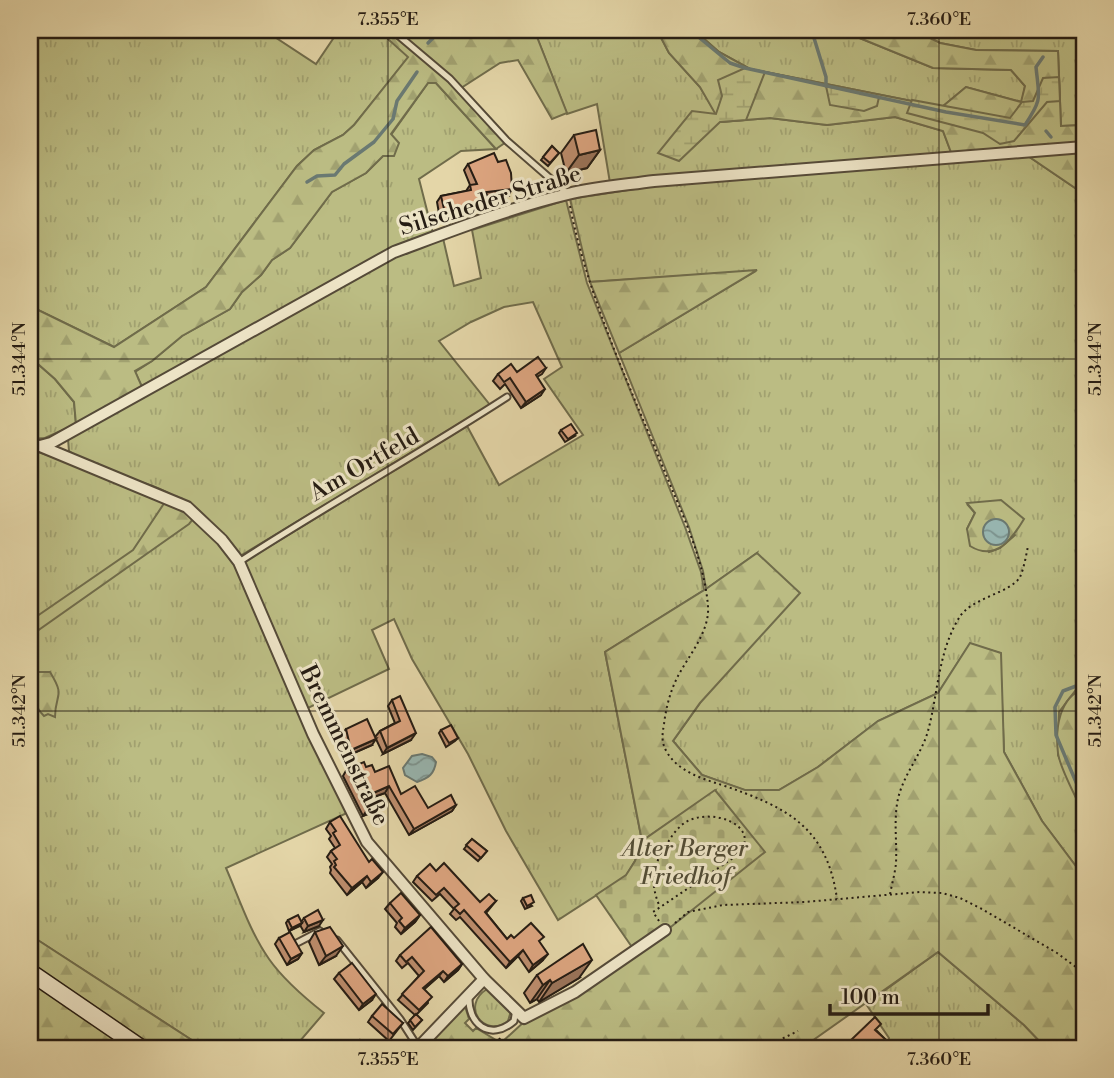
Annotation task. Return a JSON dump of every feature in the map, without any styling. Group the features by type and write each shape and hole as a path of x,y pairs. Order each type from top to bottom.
{"main road":[{"path":"30,972 141,1048"}],"street":[{"name":"Silscheder Straße","path":"35,445 51,443 394,252 568,194 654,181 1084,147"},
{"name":"Bremmenstraße","path":"35,445 187,507 222,540 239,562 313,733 367,842 484,979 516,1009"},
{"path":"516,1009 524,1018 575,992 665,930"},
{"path":"418,1048 484,979"}],"lane":[{"path":"392,30 450,79 508,141 568,194"},
{"name":"Am Ortfeld","path":"239,562 328,505 443,439 507,397"},
{"path":"295,944 319,931 325,931"},
{"path":"332,937 340,942 400,1019 418,1048"},
{"path":"469,994 468,1008 475,1022 487,1030 498,1031 514,1021 516,1009"}],"path":[{"path":"242,36 247,30"},
{"path":"568,194 589,282 702,571 708,609 703,633 676,680 666,709 661,740 679,767 793,816 824,849 833,874 837,900"},
{"path":"889,895 896,865 895,824 898,800 928,730 944,653 953,630 960,615 978,602 1012,585 1019,578 1028,546"},
{"path":"660,907 652,876 659,857 684,823 697,817 712,815 726,818 740,829 745,838 745,846 739,854 653,912 665,930 688,912 704,907 931,893 960,898 1057,953 1084,973"},
{"path":"498,1031 499,1039 507,1048"},
{"path":"763,1048 798,1031"}],"green space":[{"path":"30,30 264,30 316,64 339,30 378,30 409,57 354,125 343,135 314,150 297,166 206,287 114,347 30,306"},
{"path":"378,30 387,30 455,86 506,142 496,149 436,83 428,83 391,134 399,143 394,156 383,156 366,173 332,192 290,248 272,260 230,309 182,336 152,361 135,371 142,387 76,424 74,402 55,379 30,357 30,306 114,347 206,287 297,166 314,150 343,135 354,125 408,57"},
{"path":"393,30 538,30 535,32 567,113 552,119 518,60 500,63 461,88"},
{"path":"657,30 669,53 700,87 721,122 770,118 827,125 895,117 943,131 952,155 610,183 597,104 567,114 535,32"},
{"path":"657,30 694,30 719,52 750,69 942,107 966,87 1021,102 1025,86 1011,70 933,68 840,30 914,30 940,43 976,50 1058,51 1061,126 1084,125 1084,143 952,155 943,131 895,117 827,125 770,118 720,122 700,87 669,53"},
{"path":"694,30 840,30 933,68 1011,70 1025,86 1022,102 966,87 942,107 750,69 719,52"},
{"path":"914,30 1084,30 1084,125 1061,126 1058,51 976,50 940,43"},
{"path":"745,68 765,72 746,120 720,122 679,161 658,153 692,111 716,114 722,96 718,80"},
{"path":"1059,77 1060,101 1047,102 1014,141 1000,144 983,133 907,113 912,100 1010,118 1022,102 1033,101 1043,78"},
{"path":"428,83 436,83 496,149 461,151 419,179 433,234 342,275 142,387 135,372 182,336 230,309 272,260 290,248 332,192 366,173 383,156 391,135"},
{"path":"826,86 879,97 877,106 864,111 830,105"},
{"path":"1084,151 1084,194 1028,156"},
{"path":"1028,156 1084,194 1084,687 1075,691 1059,712 1058,755 1084,814 1084,877 1042,821 1004,752 1000,653 970,644 938,693 878,721 818,767 779,790 744,790 702,775 673,741 700,703 757,553 706,589 689,527 619,353 756,271 590,282 570,199 654,186","holes":["967,504 1015,535 1000,548 989,552 967,529 975,513"]},
{"path":"566,200 587,283 685,527 701,572 704,590 605,652 642,841 626,876 558,920 506,831 468,754 412,659 394,619 372,630 389,669 306,709 244,562 467,426 499,485 583,435 544,379 562,367 533,302 504,307 439,341 490,405 240,556 201,517 177,498 81,459 69,451 68,439 393,258 443,238 454,286 481,278 472,230"},
{"path":"757,270 619,353 590,282"},
{"path":"30,357 55,379 74,402 76,424 45,438 30,439"},
{"path":"30,449 123,481 159,497 185,512 215,539 234,563 347,813 226,868 262,949 281,974 324,1013 294,1048 204,1048 30,935"},
{"path":"1001,500 1024,519 1019,527 1008,541 995,550 979,550 970,546 967,529 975,513 967,503"},
{"path":"165,502 177,506 194,518 30,636 30,621 133,550"},
{"path":"757,553 800,593 700,703 673,741 702,775 745,790 779,790 818,767 878,721 938,693 970,643 1001,653 1004,752 1042,821 1084,877 1084,1048 1046,1048 1024,1025 938,952 802,1048 425,1048 465,1006 469,1019 465,1023 473,1031 476,1028 501,1043 526,1020 636,954 715,791 642,841 605,652 706,589"},
{"path":"50,672 55,680 59,691 55,717 48,714 44,716 34,702 30,674"},
{"path":"1084,688 1084,814 1062,767 1057,743 1058,724 1064,706"},
{"name":"Alter Berger Friedhof","path":"715,790 765,852 662,934 634,950 596,895 626,875 635,861 642,841"},
{"path":"30,935 204,1048 30,1048"},
{"path":"938,952 1024,1025 1046,1048 888,1048 889,1038 866,1004"},
{"path":"487,989 511,1011 508,1021 491,1026 478,1018 476,1004 479,996"}],"water":[{"path":"996,519 1005,523 1009,532 1005,541 996,545 987,541 983,532 987,523"},
{"path":"422,754 432,757 436,762 430,775 417,782 405,775 403,768 412,756"}],"building":[{"path":"596,130 600,150 579,155 574,135"},
{"path":"552,146 559,153 550,163 543,157"},
{"path":"494,153 498,162 506,160 511,173 512,189 486,192 488,199 475,201 476,207 445,213 441,196 471,190 470,185 477,184 468,164"},
{"path":"538,357 546,368 536,375 545,389 526,402 510,378 504,382 498,374 511,364 517,372"},
{"path":"571,424 577,433 568,439 561,430"},
{"path":"400,696 416,733 387,748 380,731 400,721 392,700"},
{"path":"367,719 376,739 351,750 346,729"},
{"path":"451,725 458,738 449,743 441,730"},
{"path":"364,762 366,767 372,765 375,772 389,766 401,794 415,786 428,808 451,795 456,805 414,829 389,786 373,793 378,806 367,810 347,769"},
{"path":"340,816 369,862 372,859 383,872 371,882 367,876 352,888 334,867 334,861 337,859 331,851 340,845 330,822"},
{"path":"472,839 487,851 481,858 466,845"},
{"path":"444,863 480,902 489,894 496,901 485,912 507,939 511,935 514,938 531,923 544,937 539,941 548,954 533,965 523,950 510,962 464,910 460,914 454,908 459,904 444,888 436,895 417,876 430,864 436,871"},
{"path":"401,893 420,915 405,928 399,921 402,918 390,903"},
{"path":"531,895 534,902 527,906 523,898"},
{"path":"318,910 323,920 308,926 304,918"},
{"path":"298,915 302,923 292,928 288,920"},
{"path":"330,927 343,946 326,956 315,932"},
{"path":"431,927 462,964 448,976 443,971 423,988 432,997 419,1010 402,994 424,971 412,957 406,962 400,955"},
{"path":"290,932 302,953 291,959 279,938"},
{"path":"583,944 592,960 552,983 550,980 543,985 537,975"},
{"path":"352,963 376,994 363,1004 339,973"},
{"path":"382,1004 403,1023 393,1034 372,1016"},
{"path":"416,1014 422,1020 415,1027 410,1020"},
{"path":"875,1017 881,1024 875,1030 885,1039 875,1048 856,1048 849,1042"},
{"path":"360,1040 369,1048 353,1048"}],"waterway":[{"path":"428,43 437,34 448,30"},
{"path":"690,30 730,63 745,68 946,112 1025,125 1037,103 1039,92 1036,67 1043,57"},
{"path":"814,38 826,77 826,86"},
{"path":"307,182 317,176 335,175 344,164 374,142 393,119 397,101 417,72"},
{"path":"1046,131 1051,137"},
{"path":"1084,683 1063,691 1055,707 1056,735 1084,801"}]}
